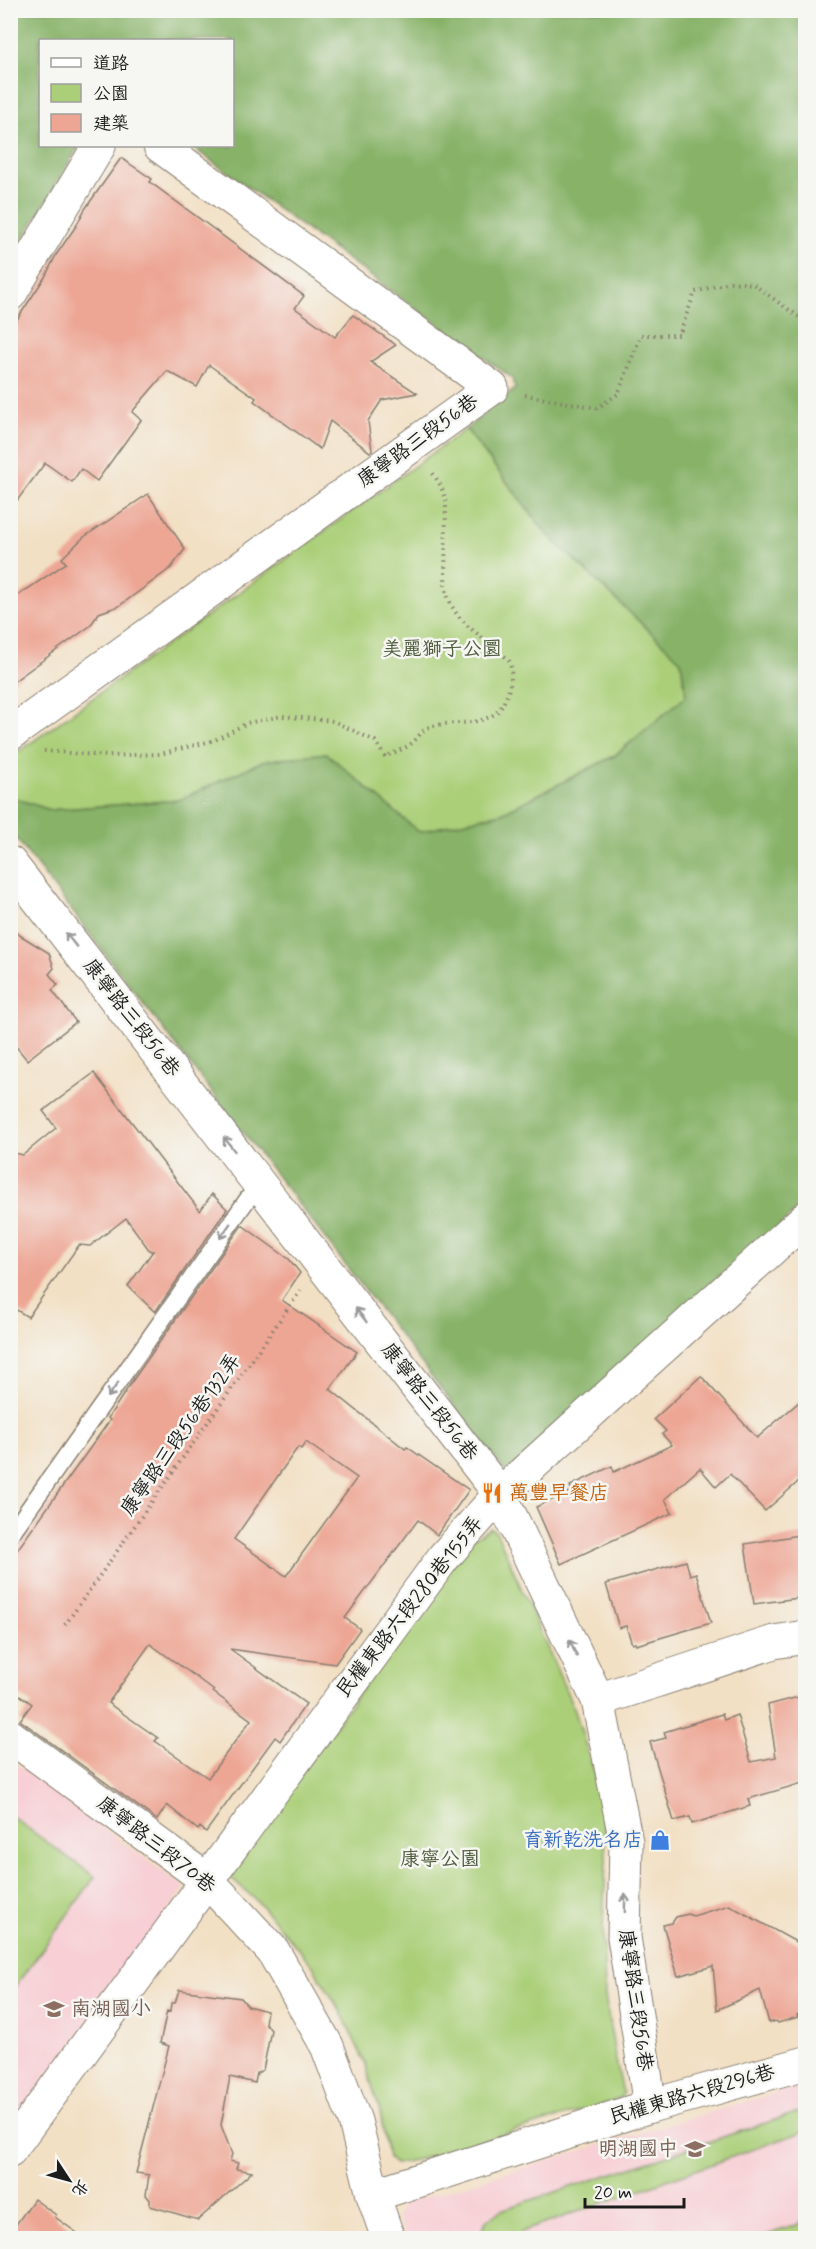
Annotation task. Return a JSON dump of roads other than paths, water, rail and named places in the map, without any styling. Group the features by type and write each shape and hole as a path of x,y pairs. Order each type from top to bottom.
{"street":[{"path":"10,294 98,147"},
{"name":"康寧路三段56巷","path":"15,731 492,388 161,147"},
{"name":"康寧路三段56巷","path":"10,863 500,1494 598,1700 626,1842 624,1937 650,2106"},
{"name":"民權東路六段280巷155弄","path":"10,2150 443,1558 500,1494 806,1218"},
{"path":"598,1700 774,1642 806,1637"},
{"name":"康寧路三段70巷","path":"10,1736 207,1880 273,1951 327,2046 355,2121 373,2195 388,2238"},
{"name":"民權東路六段296巷","path":"373,2195 650,2106 806,2063"}],"lane":[{"path":"10,1534 259,1184"}],"place":[{"name":"萬豐早餐店","path":"492,1493"},
{"name":"育新乾洗名店","path":"660,1840"},
{"name":"南湖國小","path":"54,2009"},
{"name":"明湖國中","path":"695,2149"}],"park label":[{"name":"美麗獅子公圜","path":"442,649"},
{"name":"康寧公園","path":"440,1859"}]}
